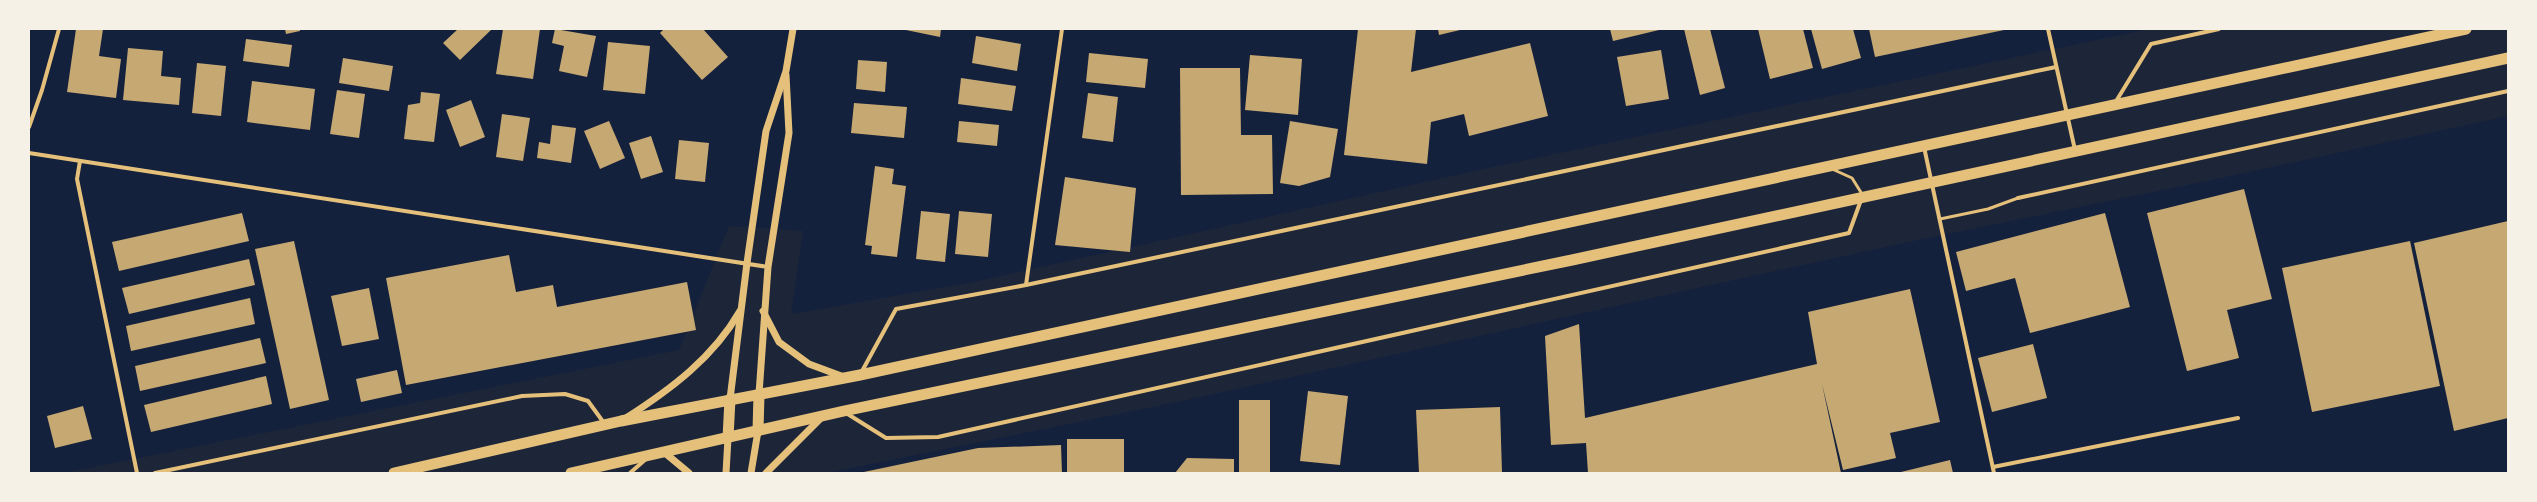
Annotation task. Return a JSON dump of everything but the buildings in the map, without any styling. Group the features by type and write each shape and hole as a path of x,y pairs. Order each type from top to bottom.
{"highway":[{"path":"394,473 606,424 860,375 1828,167 2067,115 2114,103 2466,29"},
{"path":"571,473 665,453 844,411 1572,260 2075,150 2508,58"},
{"path":"758,431 759,394"},
{"path":"728,438 730,399"}],"street":[{"path":"29,127 42,90 59,29"},
{"path":"730,399 747,263 766,131 786,71 793,29"},
{"path":"1026,285 1062,29"},
{"path":"2048,29 2075,150"},
{"path":"2114,103 2151,44 2219,29"},
{"path":"860,375 896,309 1026,285 2056,67"},
{"path":"759,394 763,311 788,133 786,71"},
{"path":"2018,198 2508,91"},
{"path":"1924,146 1994,473"},
{"path":"29,153 768,267"},
{"path":"80,161 77,179 137,473"},
{"path":"844,411 886,438 938,437 1849,233 1863,196"},
{"path":"621,421 660,396 703,361 732,324 742,307"},
{"path":"763,311 779,342 809,364 845,377"},
{"path":"155,473 522,396 565,394 588,401 606,424"},
{"path":"766,473 823,416"},
{"path":"1993,467 2238,418"},
{"path":"751,473 758,431"},
{"path":"726,473 728,438"},
{"path":"665,453 689,473"},
{"path":"630,473 650,456"}],"lane":[{"path":"1828,167 1852,178 1863,196"},
{"path":"1940,219 1988,209 2018,198"}],"shaded area":[{"path":"2149,29 2508,29 2508,116 2207,181 1913,241 1177,402 827,473 64,473 679,350 729,226 803,231 791,314 969,283 1493,167"}]}
